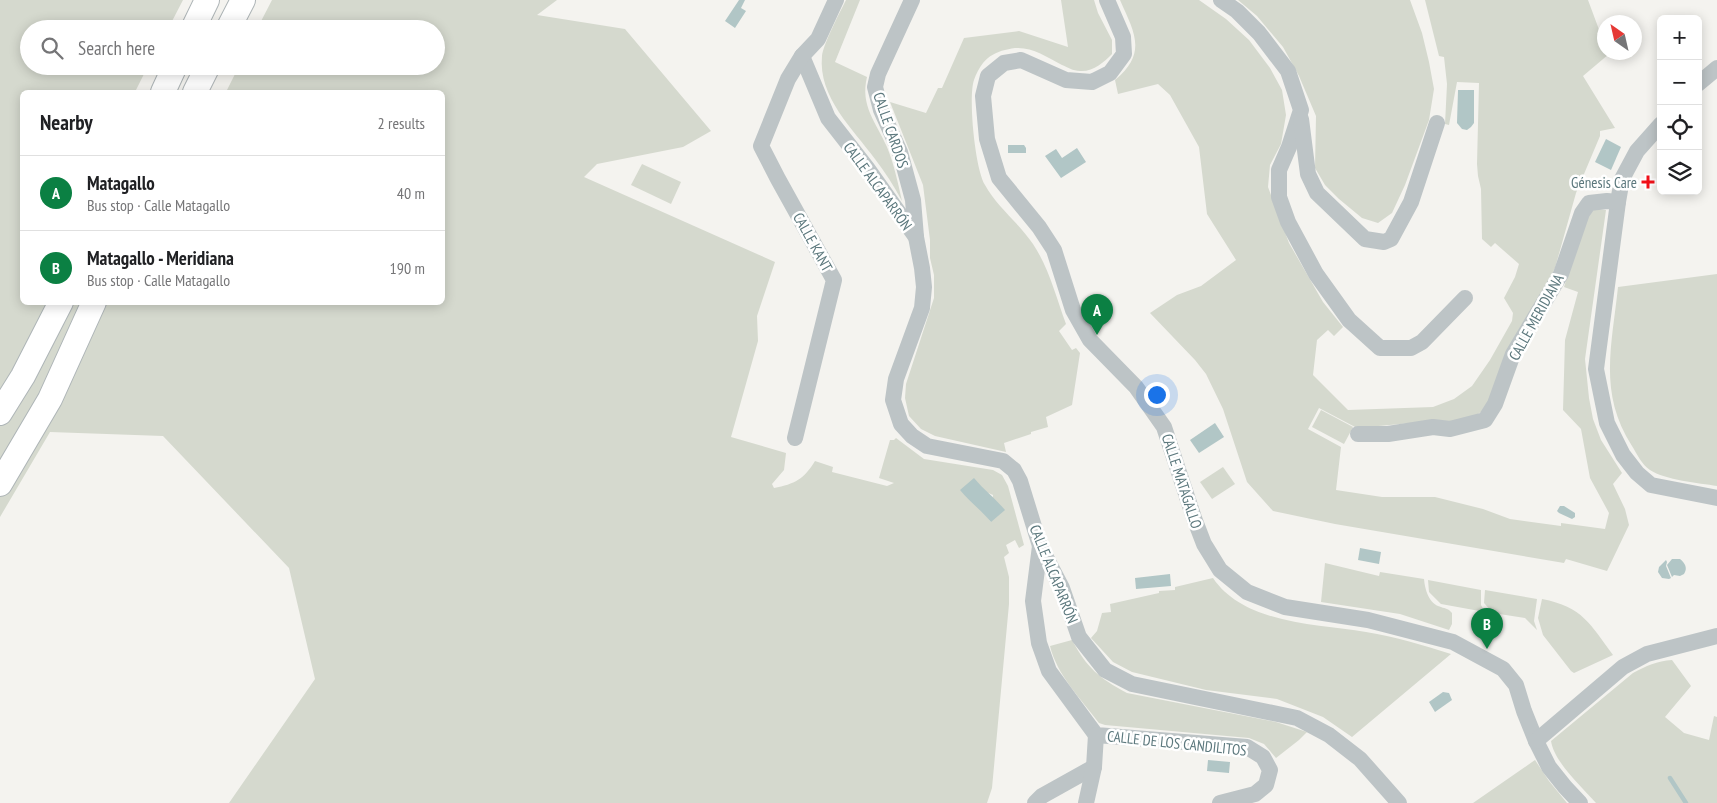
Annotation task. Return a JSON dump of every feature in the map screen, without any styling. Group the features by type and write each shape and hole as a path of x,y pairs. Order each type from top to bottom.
{"highway":[{"path":"197,20 207,0"},
{"path":"232,20 242,0"},
{"path":"164,90 171,75"},
{"path":"196,90 204,75"},
{"path":"0,414 23,376 58,305"},
{"path":"0,484 50,400 93,305"}],"street":[{"path":"802,56 818,39 836,0"},
{"name":"CALLE CARDOS","path":"912,0 878,74 875,87 881,110 889,125 903,162 913,200 916,237"},
{"name":"CALLE MATAGALLO","path":"1107,0 1123,37 1124,54 1110,73 1092,82 1066,80 1021,60 1004,63 988,76 983,96 987,139 999,178 1039,227 1054,250 1073,310 1084,333 1136,387 1164,427 1204,544 1220,570 1247,592 1285,607 1368,620 1453,642 1504,669 1516,685 1536,741 1549,767 1580,803"},
{"path":"1222,0 1237,10 1288,71 1301,110 1303,143 1308,174 1317,193 1365,240 1384,242 1391,239 1410,202 1428,154 1437,123"},
{"name":"CALLE ALCAPARRÓN","path":"802,56 828,118 867,168 916,237 924,287 922,308 896,379 893,400 901,424 912,436 927,446 1003,461 1014,470 1020,481 1040,546 1062,588 1079,638 1105,670 1132,684 1298,718 1329,734 1360,759 1399,803"},
{"name":"CALLE KANT","path":"795,438 834,280 778,179 762,146 788,79 802,56"},
{"path":"1702,81 1717,68"},
{"path":"1301,110 1280,170 1279,197 1288,222 1316,274 1349,320 1380,348 1411,348 1422,342 1465,298"},
{"path":"1657,128 1637,151 1622,179 1596,369 1607,423 1623,455 1636,473 1651,485 1717,498"},
{"name":"CALLE MERIDIANA","path":"1358,434 1388,434 1433,427 1450,429 1485,420 1495,404 1513,354 1561,274 1582,212 1589,203 1618,202"},
{"name":"CALLE DE LOS CANDILITOS","path":"1040,546 1032,601 1039,643 1049,671 1096,735 1248,747 1263,757 1270,770 1266,785 1255,794 1220,803"},
{"path":"1536,741 1623,667 1647,654 1717,636"},
{"path":"1086,803 1094,767 1096,735"},
{"path":"1035,803 1042,796 1094,767"}],"shaded area":[{"path":"0,0 183,0 173,20 20,20 20,75 144,75 136,90 20,90 20,305 445,305 445,90 227,90 234,75 445,75 445,20 262,20 272,0 557,0 537,15 625,29 711,131 683,147 597,164 584,177 775,262 757,316 758,341 731,437 786,453 784,470 772,484 774,488 788,485 798,480 815,461 833,467 832,472 887,486 894,483 879,478 890,440 896,438 924,459 993,470 1002,475 1008,486 1024,545 1019,548 1015,540 1006,545 1009,553 1004,557 1009,577 1009,604 992,788 987,803 229,803 315,679 289,568 163,436 50,432 0,517","holes":["986,492 993,495 991,522 979,507"]},
{"path":"739,0 745,0 741,8 746,11 735,28 725,21"},
{"path":"846,0 860,0 835,62 867,77 865,87 867,105 889,153 902,201 882,169 831,99 822,71 822,56 825,44"},
{"path":"1061,0 1094,0 1098,13 1112,40 1112,54 1094,68 1080,71 1070,69 1028,49 1013,48 1005,50 993,55 983,63 974,80 972,89 972,116 981,177 990,193 1039,253 1066,324 1059,331 1072,350 1076,348 1080,353 1072,405 1046,417 1048,427 1004,443 1006,452 935,436 921,429 909,416 905,398 906,384 934,298 934,275 930,258 930,240 923,185 890,102 926,113 938,88 942,88 964,38 1019,31 1068,47"},
{"path":"1120,0 1199,0 1226,19 1249,40 1270,68 1282,90 1286,115 1281,144 1270,165 1268,187 1289,243 1323,302 1343,327 1334,336 1328,330 1317,340 1313,375 1348,410 1433,407 1454,399 1472,386 1490,360 1512,321 1513,313 1504,298 1515,277 1519,264 1495,243 1491,247 1482,239 1481,189 1477,164 1479,83 1457,82 1449,125 1445,124 1447,84 1444,57 1439,56 1425,0 1588,0 1597,24 1597,60 1602,60 1583,76 1615,128 1600,131 1600,136 1576,193 1555,268 1486,409 1473,417 1449,423 1433,421 1357,428 1319,408 1308,429 1341,447 1336,490 1382,497 1435,497 1483,509 1510,519 1561,526 1561,523 1605,529 1609,513 1590,478 1581,429 1563,410 1565,340 1578,292 1564,287 1586,220 1592,210 1606,210 1585,359 1593,419 1601,440 1622,473 1613,484 1625,509 1629,525 1607,571 1566,559 1564,563 1335,524 1273,511 1247,482 1223,409 1206,374 1150,313 1177,295 1201,286 1236,260 1207,214 1199,147 1170,95 1158,84 1118,94 1115,80 1132,61 1135,51 1135,42 1130,22"},
{"path":"1238,0 1410,0 1422,33 1434,89 1429,120 1405,185 1392,213 1378,223 1362,218 1325,185 1315,168 1316,116 1299,76 1283,47 1257,16"},
{"path":"1458,90 1474,90 1474,123 1467,130 1462,129 1457,123"},
{"path":"1606,139 1621,147 1611,170 1595,162"},
{"path":"1008,145 1024,145 1026,153 1008,153"},
{"path":"1077,148 1086,162 1061,178 1045,156 1056,149 1062,158"},
{"path":"642,164 681,182 671,204 631,185"},
{"path":"1717,274 1717,486 1682,481 1664,476 1650,470 1645,465 1621,426 1611,388 1610,368 1618,287"},
{"path":"1321,410 1353,427 1344,444 1312,427"},
{"path":"1215,423 1224,437 1199,453 1190,440"},
{"path":"1223,467 1235,484 1212,499 1200,482"},
{"path":"974,478 1005,510 991,522 960,490"},
{"path":"1560,506 1564,506 1575,513 1575,517 1572,519 1559,513 1557,511"},
{"path":"1360,548 1381,552 1379,564 1358,560"},
{"path":"1672,559 1680,559 1683,562 1686,568 1684,574 1672,577 1667,565"},
{"path":"1666,560 1666,566 1671,578 1669,579 1662,578 1658,572 1659,567"},
{"path":"1325,563 1379,576 1380,572 1424,579 1427,592 1433,603 1448,609 1452,613 1452,624 1449,630 1400,614 1321,602"},
{"path":"1170,574 1171,586 1136,589 1135,578"},
{"path":"1213,578 1226,593 1243,605 1262,613 1304,624 1388,636 1451,654 1352,737 1323,717 1277,699 1206,690 1132,672 1113,662 1091,638 1097,631 1102,613 1111,612 1110,604 1159,593 1159,591 1175,590 1175,587"},
{"path":"1428,580 1481,590 1481,605 1485,612 1441,604 1429,592"},
{"path":"1485,590 1537,599 1534,621 1537,630 1525,618 1493,613 1484,603"},
{"path":"1542,599 1556,602 1584,618 1613,655 1574,673 1571,671 1543,635 1538,618"},
{"path":"1072,640 1083,658 1101,677 1127,693 1276,722 1307,732 1276,758 1264,744 1249,738 1099,723 1070,686 1053,657 1050,646"},
{"path":"1672,660 1691,686 1665,717 1684,733 1709,740 1714,716 1717,717 1717,803 1596,803 1563,766 1553,749 1551,741 1633,673 1661,661"},
{"path":"1443,692 1449,693 1452,700 1435,712 1429,702"},
{"path":"1208,760 1230,762 1229,773 1207,771"},
{"path":"1535,760 1567,803 1473,803"}],"waterway":[{"path":"1670,778 1686,803"}],"place":[{"name":"Génesis Care","path":"1648,182"},
{"name":"Matagallo","path":"1097,335"},
{"name":"Matagallo - Meridiana","path":"1487,649"}]}
